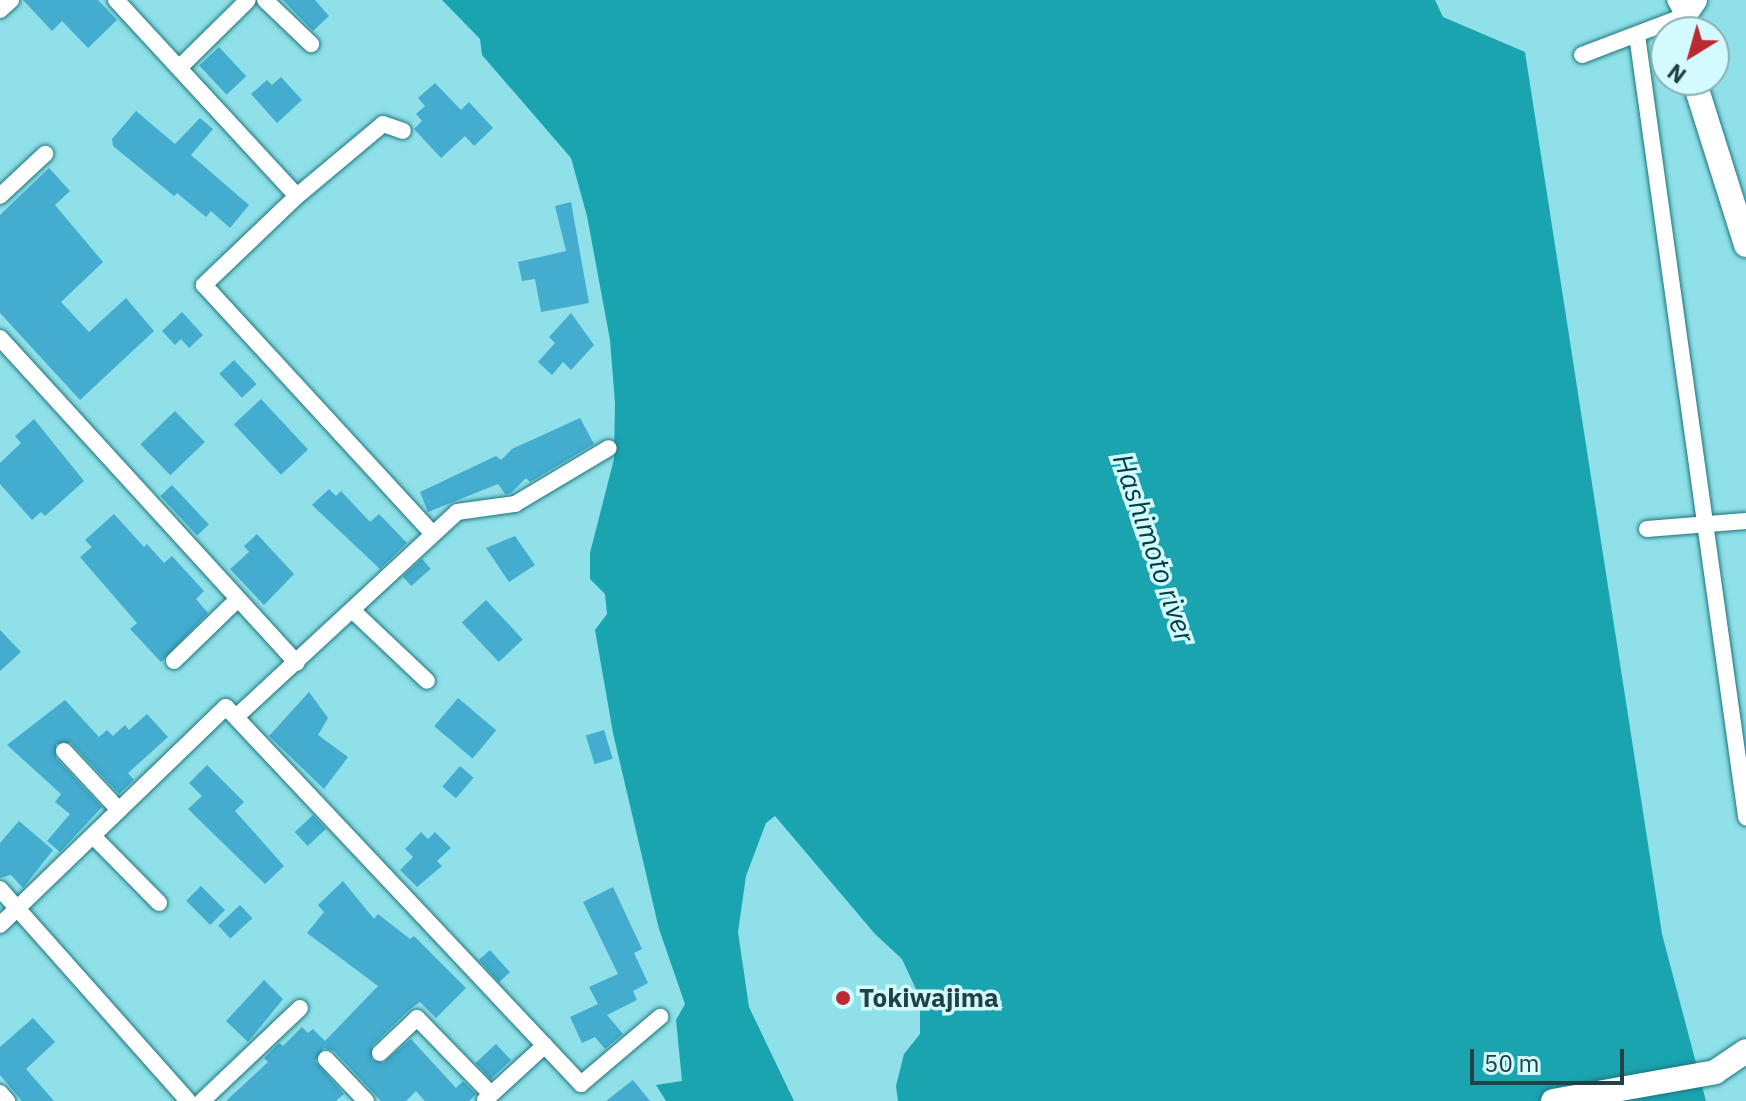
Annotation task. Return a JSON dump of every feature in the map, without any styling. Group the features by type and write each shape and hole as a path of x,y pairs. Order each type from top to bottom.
{"street":[{"path":"0,10 11,0"},
{"path":"116,0 297,196"},
{"path":"180,67 248,0"},
{"path":"265,0 311,44"},
{"path":"1582,55 1637,35 1684,12"},
{"path":"1637,35 1746,817"},
{"path":"1699,96 1746,245"},
{"path":"403,131 383,124 297,196 204,285 432,533"},
{"path":"0,196 45,154"},
{"path":"0,338 297,663"},
{"path":"236,717 457,512 515,504 609,448"},
{"path":"1647,529 1746,521"},
{"path":"174,661 238,599"},
{"path":"352,610 427,681"},
{"path":"0,925 226,707 581,1084 660,1017"},
{"path":"64,751 119,810"},
{"path":"93,836 159,903"},
{"path":"0,889 188,1101"},
{"path":"202,1101 300,1008"},
{"path":"380,1053 417,1018 487,1098 545,1045"},
{"path":"1553,1101 1715,1072 1746,1051"},
{"path":"326,1059 366,1101"},
{"path":"0,1093 7,1101"}],"water":[{"name":"Hashimoto river","path":"442,0 1435,0 1443,17 1525,52 1662,934 1706,1101 898,1101 896,1086 904,1054 920,1034 920,998 902,959 875,934 775,816 766,823 746,876 738,932 749,1007 794,1101 666,1101 656,1085 682,1081 676,1020 685,1004 659,929 613,733 595,630 607,614 605,594 590,579 590,553 614,459 615,403 610,340 587,216 571,158 482,55 480,39"}],"building":[{"path":"23,0 98,0 117,20 88,48 62,21 52,31"},
{"path":"283,0 315,0 329,16 313,31"},
{"path":"219,47 246,76 227,95 199,65"},
{"path":"281,77 302,100 277,123 251,94 267,80 272,85"},
{"path":"435,83 461,110 469,102 493,128 474,146 465,136 441,158 414,129 422,121 416,114 425,106 418,98"},
{"path":"136,111 175,144 200,118 213,129 191,155 249,205 230,228 211,211 206,217 177,193 174,196 113,146 112,139"},
{"path":"49,168 70,191 55,205 103,262 61,302 89,332 126,298 154,331 80,400 0,313 0,215"},
{"path":"571,202 589,303 541,312 535,279 522,281 518,262 566,251 555,206"},
{"path":"182,312 203,335 189,348 181,339 175,345 162,331"},
{"path":"571,313 594,345 571,370 563,362 552,375 538,362 555,343 549,337"},
{"path":"234,360 257,384 242,398 219,374"},
{"path":"261,399 308,449 281,475 234,424"},
{"path":"175,411 205,442 170,475 140,444"},
{"path":"580,418 594,444 530,482 526,478 511,493 505,494 498,484 428,512 420,492 496,456 501,460 512,449"},
{"path":"34,419 84,481 45,516 41,512 32,520 0,484 0,463 21,443 15,436"},
{"path":"172,485 209,524 197,535 160,496"},
{"path":"329,489 336,496 341,491 370,522 379,514 407,543 380,569 312,505"},
{"path":"114,514 144,547 147,544 164,563 172,556 204,591 196,599 208,613 161,662 130,629 137,623 80,557 92,547 85,540"},
{"path":"257,534 294,574 264,605 230,569 249,552 244,546"},
{"path":"515,536 535,565 509,582 486,548"},
{"path":"422,559 431,569 411,586 403,576"},
{"path":"486,600 523,639 499,662 462,623"},
{"path":"0,630 21,652 0,671"},
{"path":"309,692 328,718 318,735 348,757 324,789 269,736"},
{"path":"458,698 496,730 473,758 434,726"},
{"path":"65,700 99,737 107,730 113,736 125,725 129,730 147,714 168,737 128,773 134,780 119,794 71,743 56,744 56,758 102,807 60,852 47,841 70,814 55,802 61,794 7,745"},
{"path":"604,730 613,759 595,764 586,736"},
{"path":"207,765 244,802 235,811 284,866 265,884 188,809 202,796 189,783"},
{"path":"460,766 474,778 456,798 442,786"},
{"path":"313,815 326,829 308,846 295,832"},
{"path":"19,821 53,850 23,888 11,875 0,878 0,843"},
{"path":"421,832 428,839 435,832 451,848 437,861 442,866 417,887 400,870 413,857 405,849"},
{"path":"343,881 374,919 378,914 410,939 414,936 466,988 436,1018 420,1002 409,1010 372,1046 372,1060 383,1063 411,1039 456,1088 463,1081 476,1094 469,1101 425,1101 416,1091 406,1101 381,1101 334,1051 324,1048 315,1061 344,1094 336,1101 226,1101 268,1062 264,1058 279,1043 283,1046 302,1027 308,1033 313,1029 325,1041 378,986 307,933 324,912 318,905"},
{"path":"201,886 225,910 210,925 186,901"},
{"path":"613,887 642,949 634,953 648,983 633,991 637,1000 607,1015 623,1034 605,1049 595,1037 582,1043 570,1017 598,1004 589,987 618,974 583,902"},
{"path":"240,905 252,918 230,939 218,925"},
{"path":"490,950 510,972 499,982 479,960"},
{"path":"264,980 283,999 248,1042 226,1021"},
{"path":"33,1018 55,1042 26,1069 54,1101 22,1101 0,1075 0,1047"},
{"path":"496,1044 511,1060 491,1079 476,1063"},
{"path":"633,1080 650,1101 606,1101"}],"place":[{"name":"Tokiwajima","path":"843,998"}]}
